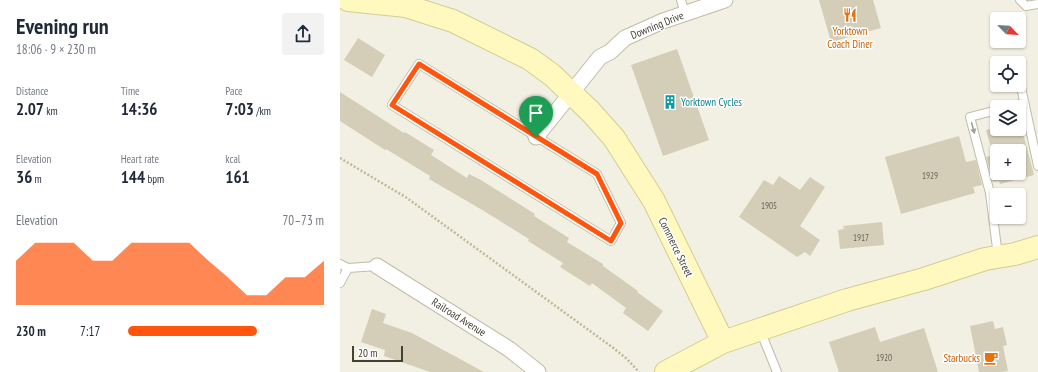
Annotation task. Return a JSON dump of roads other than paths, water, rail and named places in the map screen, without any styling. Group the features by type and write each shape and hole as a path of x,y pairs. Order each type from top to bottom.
{"street":[{"name":"Commerce Street","path":"350,0 406,6 453,21 530,59 552,75 590,111 614,138 654,201 723,342"},
{"name":"Downing Drive","path":"536,137 600,57 610,52 625,38 663,21 683,7 725,0"},
{"path":"666,372 689,364 723,342 759,329 847,300 924,279 998,256 1015,254 1038,248"},
{"name":"Railroad Avenue","path":"377,266 509,349 538,372"}],"lane":[{"path":"1020,0 1026,6 1038,4"},
{"path":"419,64 536,137 597,174 621,223 611,241 392,105 419,64"},
{"path":"990,112 970,117 990,193 998,256"},
{"path":"1026,112 1038,166"},
{"path":"340,264 348,268 377,266"},
{"path":"340,282 348,268"},
{"path":"759,329 778,372"}],"place":[{"name":"Yorktown Coach Diner","path":"850,15"},
{"name":"Yorktown Cycles","path":"670,102"},
{"name":"Starbucks","path":"991,358"}]}
